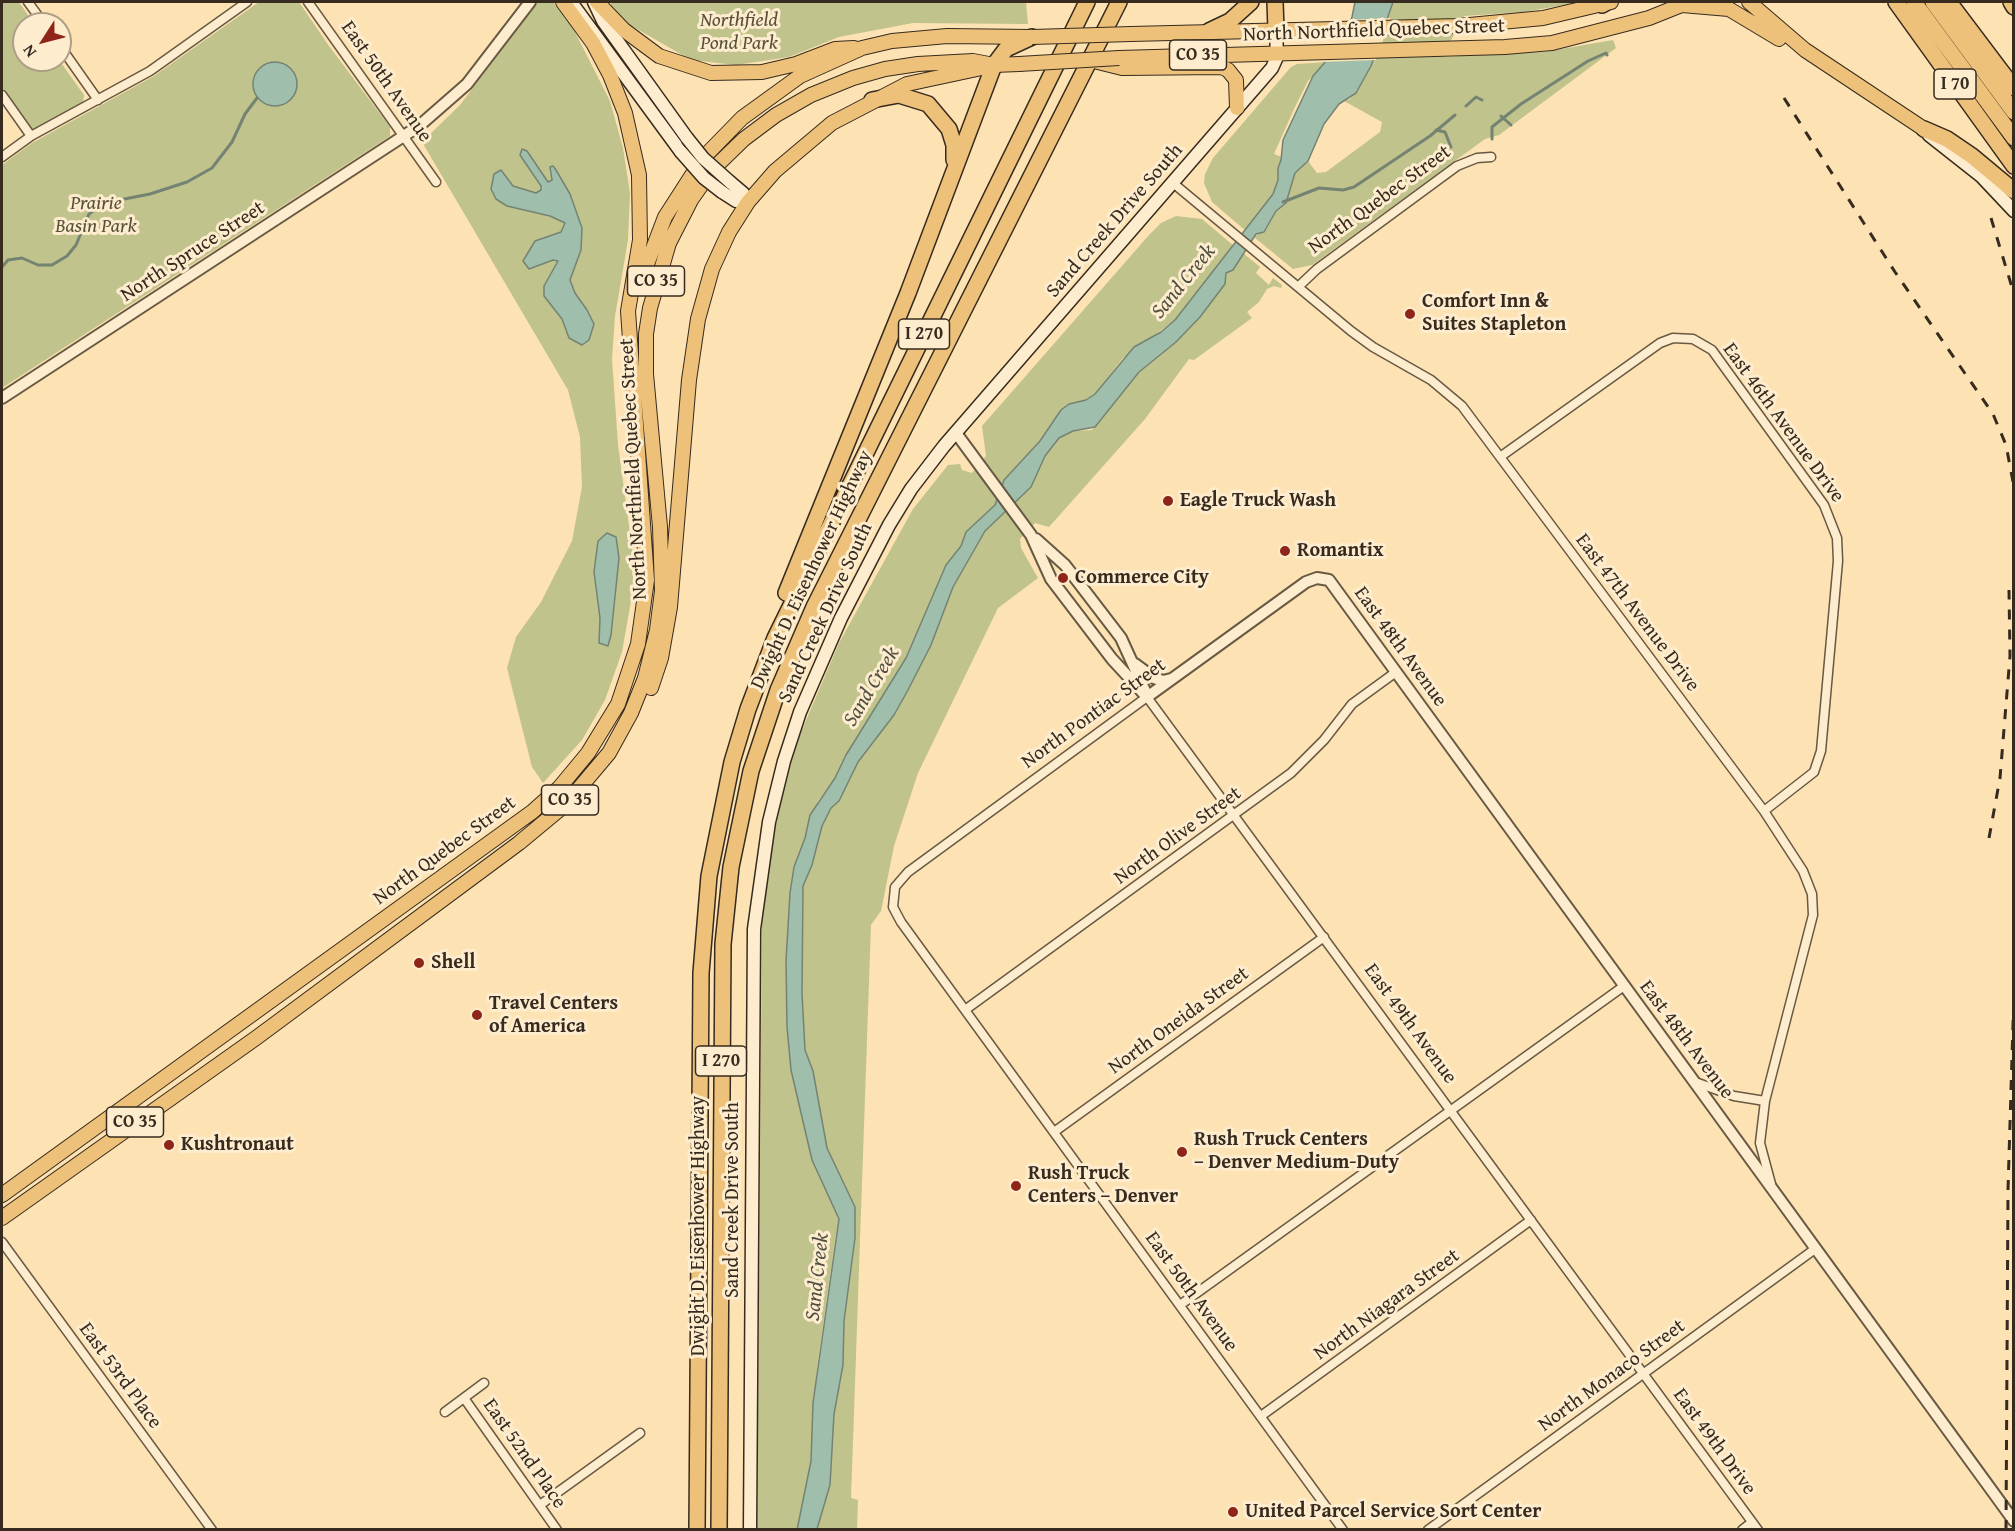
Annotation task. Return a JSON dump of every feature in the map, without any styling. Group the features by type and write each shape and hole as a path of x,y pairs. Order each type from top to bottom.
{"highway":[{"name":"Dwight D. Eisenhower Highway","path":"697,1530 703,928 711,860 725,789 737,742 763,668 836,511 1087,2"},
{"name":"Dwight D. Eisenhower Highway","path":"719,1530 723,944 731,867 751,771 781,682 829,576 1119,2"},
{"path":"1209,31 1230,21 1251,2"},
{"path":"1275,2 1276,30"},
{"name":"I 70","path":"1896,2 2013,166"},
{"path":"1914,2 2013,138"},
{"path":"1933,2 2013,112"},
{"name":"I 70","path":"1949,2 2013,88"},
{"path":"2010,2 2013,7"},
{"path":"763,668 773,623 899,316 994,65 1006,49 1032,37"},
{"path":"872,100 908,96 932,108 949,129 954,145 954,166"},
{"path":"1924,129 1947,139 1972,156 2013,191"}],"main road":[{"path":"563,2 592,43 610,75 625,113 635,150 641,220 638,259 628,310 630,344"},
{"path":"571,2 695,169 736,201 748,202"},
{"path":"595,2 603,21 687,138 703,158 743,193 748,202"},
{"path":"595,2 624,30 659,56 711,73 762,72 796,64 835,49 862,48"},
{"path":"1749,2 1805,50 1924,129 1981,176 2013,211"},
{"name":"North Northfield Quebec Street","path":"630,344 639,290 654,242 675,199 703,158 742,118 776,92 800,76 862,48 927,37 1032,37 1459,26 1551,17 1607,3"},
{"path":"1685,3 1729,9 1787,44 1805,50"},
{"name":"North Northfield Quebec Street","path":"631,713 653,649 662,591 660,527 646,374 646,334 659,268 683,213 704,180 733,149 776,115 812,95 885,69 974,61 994,65 1117,62 1277,53 1552,43 1638,21 1685,3"},
{"path":"1276,30 1277,53"},
{"name":"Sand Creek Drive South","path":"750,1530 753,958 758,896 767,832 794,730 833,635 898,508 924,471 1272,68 1277,53"},
{"path":"1117,62 1221,67 1228,70 1236,80 1237,108"},
{"path":"631,713 648,696 661,658 667,627 689,380 700,308 720,251 748,202 775,171 798,149 832,123 872,100 919,80 974,71 994,65"},
{"name":"North Quebec Street","path":"2,1195 532,812 559,788 588,753 611,718 625,689 638,644 646,596 646,546 630,344"},
{"name":"North Quebec Street","path":"2,1218 256,1038 533,832 566,804 595,772 616,742 631,713"},
{"path":"2,1184 27,1176"}],"street":[{"path":"2,157 31,136 150,71 247,2"},
{"name":"East 50th Avenue","path":"308,2 436,182"},
{"name":"North Spruce Street","path":"2,398 405,136 467,84 530,2"},
{"path":"72,63 98,100"},
{"path":"2,95 31,136"},
{"name":"North Quebec Street","path":"1298,287 1317,269 1457,166 1477,158 1491,157"},
{"name":"East 47th Avenue Drive","path":"1173,183 1373,347 1442,388 1471,417 1764,811 1803,871 1813,904 1810,931 1765,1101 1760,1143 1773,1190"},
{"name":"East 46th Avenue Drive","path":"1500,457 1660,343 1673,338 1694,339 1712,350 1824,505 1837,538 1838,561 1821,751 1814,772 1764,811"},
{"name":"East 49th Avenue","path":"956,433 1031,535 1051,579 1112,659 1147,697 1644,1373"},
{"name":"East 49th Avenue","path":"1031,535 1065,565 1121,638 1134,663 1147,697"},
{"name":"North Pontiac Street","path":"893,897 899,880 908,872 1147,697 1306,582 1317,578 1329,580"},
{"name":"East 48th Avenue","path":"1329,580 2013,1521"},
{"path":"1134,663 1154,678 1163,681 1174,678"},
{"name":"North Olive Street","path":"965,1010 1302,764 1352,704 1396,672"},
{"name":"East 50th Avenue","path":"893,897 893,907 901,922 1343,1530"},
{"name":"North Oneida Street","path":"1054,1132 1324,937"},
{"path":"1180,1305 1624,986"},
{"path":"1695,1082 1717,1091 1765,1101"},
{"name":"North Niagara Street","path":"1261,1416 1532,1220"},
{"name":"East 53rd Place","path":"2,1242 212,1530"},
{"name":"North Monaco Street","path":"1428,1530 1815,1249"},
{"name":"East 49th Drive","path":"1644,1373 1755,1526"},
{"path":"445,1412 484,1383"},
{"name":"East 52nd Place","path":"464,1398 557,1530"},
{"path":"540,1505 640,1432"},
{"path":"1742,1530 1755,1526"}],"green space":[{"path":"2,2 19,2 26,12 12,12 12,72 68,72 84,95 83,103 32,130 2,87"},
{"name":"Prairie Basin Park","path":"259,2 299,2 390,127 390,136 2,388 2,165 32,143 154,76"},
{"path":"538,2 553,2 574,30 610,101 623,148 630,193 628,240 615,316 612,359 618,445 633,555 633,590 622,652 605,700 582,740 543,783 532,767 507,668 516,637 541,602 572,541 582,487 580,437 568,390 422,142 460,105"},
{"name":"Northfield Pond Park","path":"611,2 1026,2 1028,24 913,23 839,37 789,57 736,65 691,60 630,25 611,7"},
{"path":"1393,2 1581,2 1524,12 1464,16 1442,57 1544,52 1613,40 1616,48 1499,135 1485,139 1312,265 1293,269 1254,237 1267,228 1276,211 1286,203 1295,173 1308,161 1317,173 1326,172 1380,132 1382,122 1344,101 1350,99 1371,66"},
{"path":"1327,62 1308,81 1294,109 1274,154 1282,157 1273,194 1246,231 1212,202 1204,183 1205,174 1213,158 1291,67 1297,64"},
{"path":"1176,216 1202,219 1234,246 1175,320 1123,358 1095,394 1061,410 1040,441 1004,480 995,505 966,532 961,546 946,565 906,658 846,755 835,778 818,801 807,826 794,867 790,893 786,961 791,1070 812,1160 839,1219 839,1228 836,1234 817,1368 811,1461 802,1511 797,1529 757,1530 762,919 777,816 791,763 801,732 839,643 913,509 948,465 960,464 962,470 972,473 986,456 982,426 1149,235 1161,223"},
{"path":"1243,253 1260,267 1256,273 1269,285 1273,278 1282,285 1281,288 1274,286 1267,289 1259,302 1247,312 1252,318 1194,360 1189,359 1145,419 1049,527 1035,523 1020,539 1021,548 1038,578 998,608 918,773 894,846 881,911 871,925 851,1498 858,1500 857,1529 817,1529 830,1485 834,1414 843,1365 844,1321 855,1238 855,1207 827,1148 813,1071 805,1050 802,994 803,886 812,865 822,826 831,808 839,801 858,762 894,715 908,690 931,645 953,587 985,531 1031,487 1045,456 1059,438 1073,431 1092,430 1139,372 1176,342 1225,284 1225,273 1236,266"}],"shaded area":[{"path":"1355,2 1393,2 1371,66 1356,93 1339,104 1324,124 1308,161 1295,173 1286,203 1276,211 1264,232 1256,234 1233,270 1226,273 1225,284 1200,317 1176,342 1139,372 1095,427 1073,431 1059,438 1045,456 1031,487 985,531 953,587 931,645 908,690 894,715 858,762 839,801 831,808 822,826 812,865 803,886 802,994 805,1050 813,1071 827,1148 855,1207 855,1238 844,1321 843,1365 834,1414 830,1485 817,1529 797,1530 811,1461 813,1403 839,1219 812,1160 791,1070 787,1027 786,961 790,893 794,867 805,838 810,815 835,778 846,755 906,658 946,565 961,546 966,532 995,505 1004,480 1040,441 1061,410 1069,404 1086,400 1095,394 1134,347 1161,332 1175,320 1273,194 1278,180 1283,140 1313,76 1341,44 1352,17"},
{"path":"275,62 284,63 291,68 296,75 296,93 291,100 284,105 275,106 266,105 259,100 254,93 253,84 254,75 259,68 266,63"},
{"path":"522,149 527,151 548,182 552,180 550,167 553,166 570,194 582,228 581,250 570,280 575,293 594,324 589,340 582,345 569,338 562,319 544,296 544,286 558,261 553,260 529,269 523,261 535,241 561,232 565,223 550,216 507,206 496,199 491,189 494,174 501,170 513,186 536,193 541,190 541,186 520,155"},
{"path":"607,533 616,537 619,558 608,646 599,643 600,618 594,572 598,541"}],"pier":[{"path":"1391,18 1376,60 1322,62 1338,43 1348,20"}],"waterway":[{"path":"1492,139 1492,127 1521,104 1588,61 1606,53 1607,55"},
{"path":"1466,106 1476,97 1482,100"},
{"path":"2,267 8,260 22,258 38,265 52,265 67,256 76,245 89,214 104,203 150,194 187,182 212,168 232,142 245,114 257,98"},
{"path":"1283,202 1319,188 1343,190 1354,187 1430,136 1455,115"},
{"path":"1501,116 1511,125"},
{"path":"1436,130 1445,132 1451,147"}],"railway":[{"path":"1784,98 1895,272 1993,414 2006,445 2014,487"},
{"path":"1991,218 2014,294"},
{"path":"1989,838 2000,778 2010,656 2009,590"},
{"path":"2006,1530 2008,1190 2014,991"}],"place":[{"name":"Comfort Inn & Suites Stapleton","path":"1410,314"},
{"name":"Eagle Truck Wash","path":"1168,501"},
{"name":"Romantix","path":"1285,551"},
{"name":"Commerce City","path":"1063,578"},
{"name":"Shell","path":"419,963"},
{"name":"Travel Centers of America","path":"477,1015"},
{"name":"Kushtronaut","path":"169,1145"},
{"name":"Rush Truck Centers – Denver Medium-Duty","path":"1182,1152"},
{"name":"Rush Truck Centers – Denver","path":"1016,1186"},
{"name":"United Parcel Service Sort Center","path":"1233,1512"}],"water label":[{"name":"Sand Creek","path":"1184,282"},
{"name":"Sand Creek","path":"872,687"},
{"name":"Sand Creek","path":"818,1277"}]}
